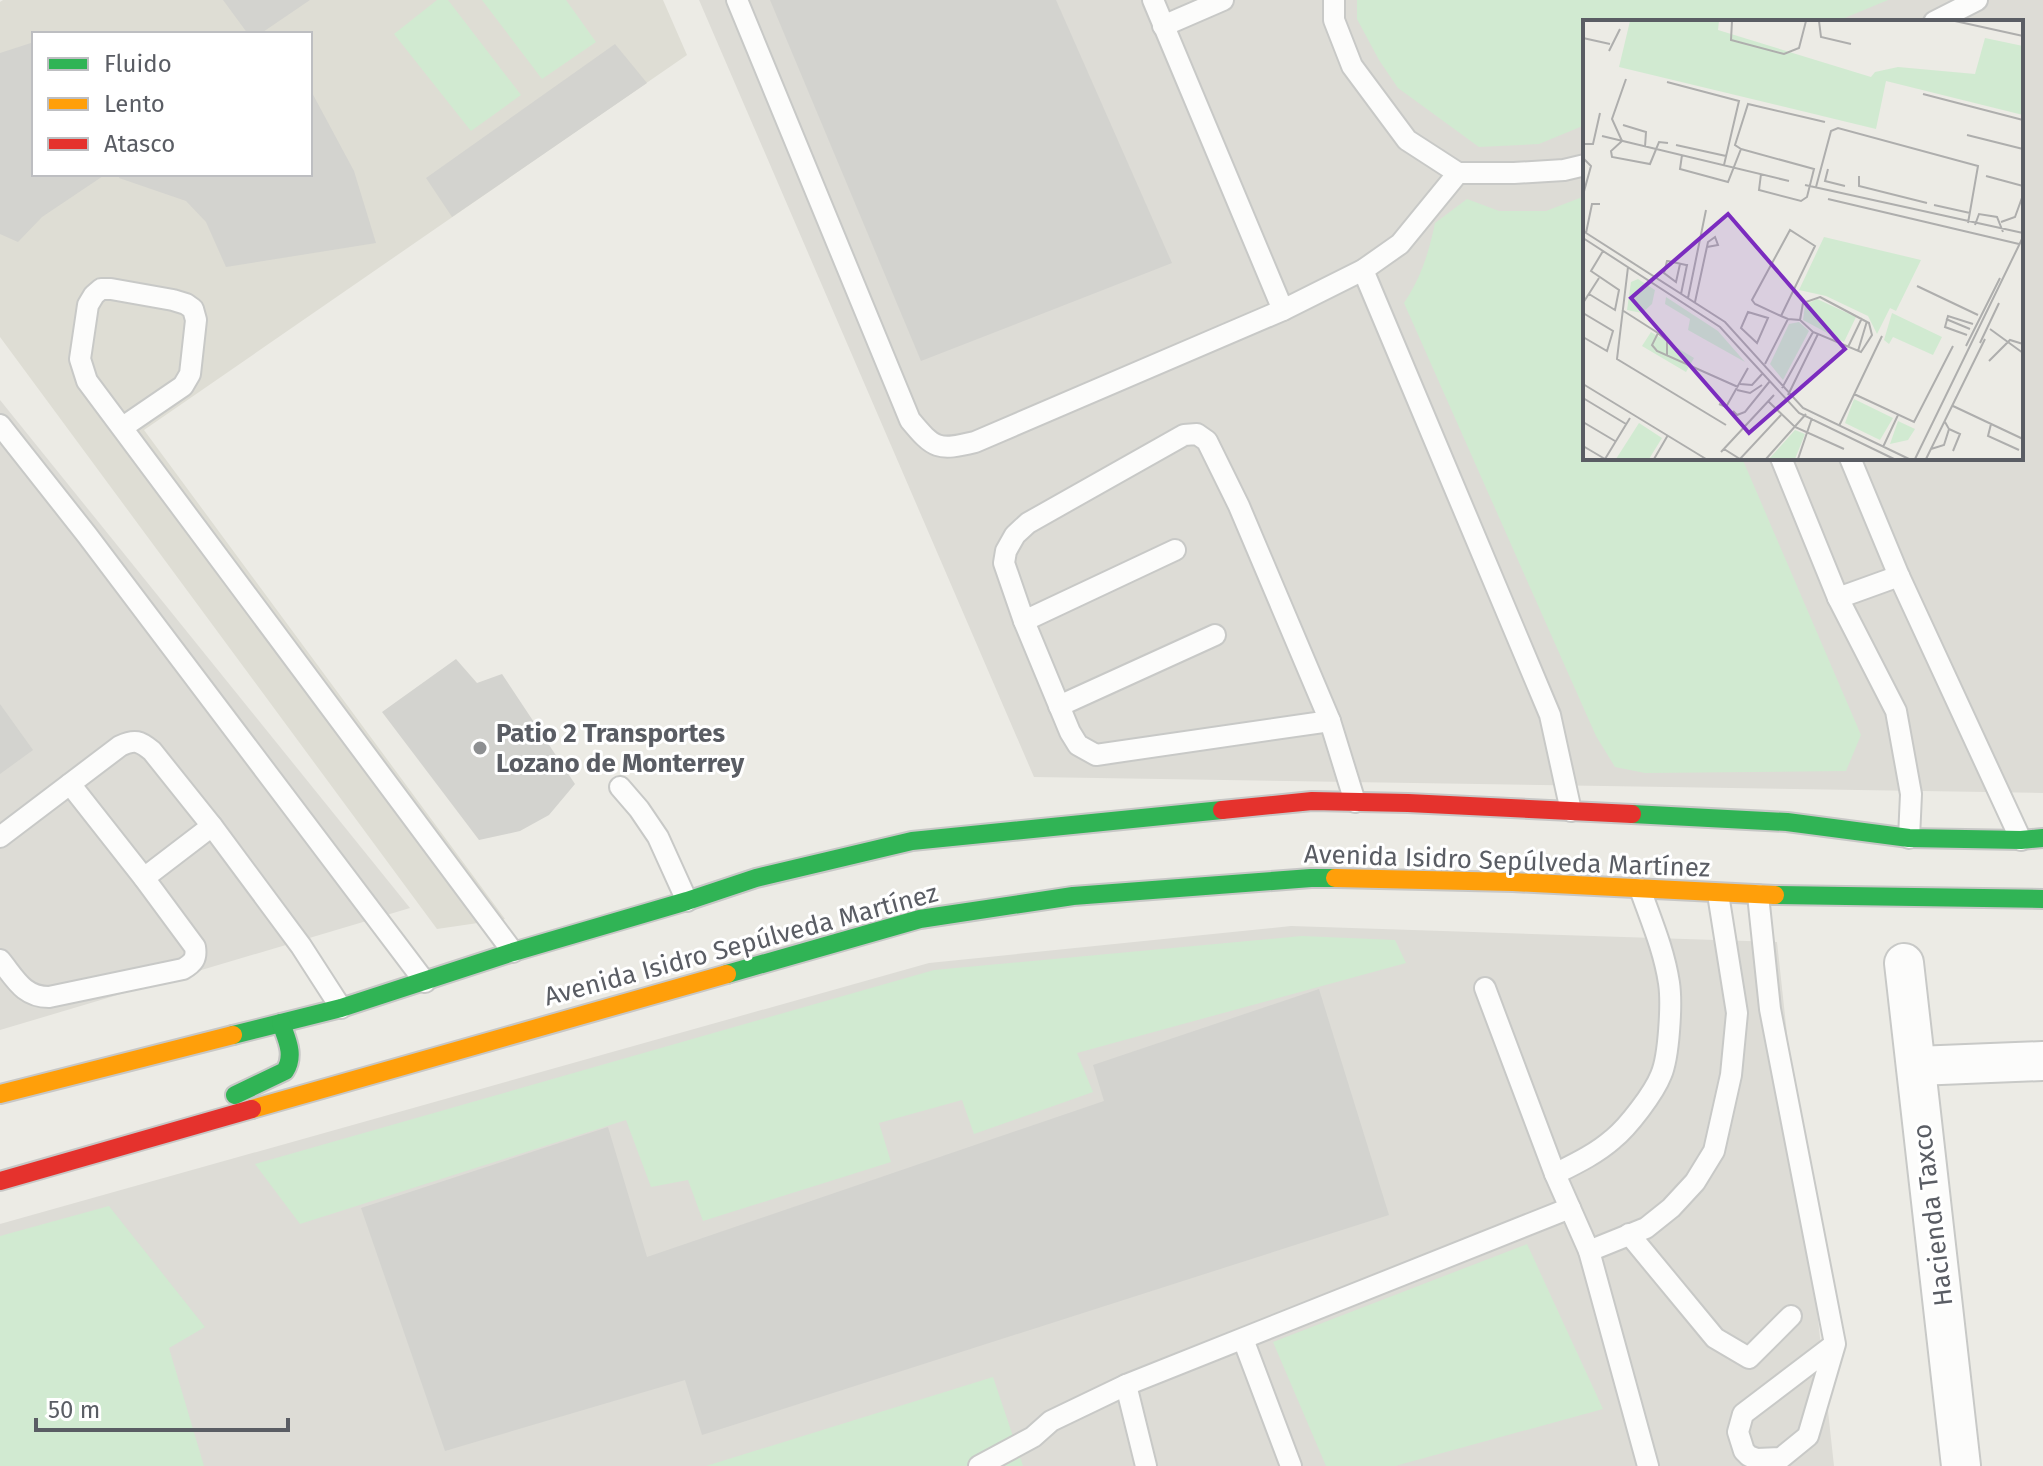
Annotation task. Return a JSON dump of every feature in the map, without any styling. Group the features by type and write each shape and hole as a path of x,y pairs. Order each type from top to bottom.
{"main road":[{"name":"Avenida Isidro Sepúlveda Martínez","path":"0,1094 341,1008 756,878 912,841 1312,801 1787,822 1909,838 2043,838"},
{"name":"Avenida Isidro Sepúlveda Martínez","path":"0,1181 920,919 1073,896 1311,878 1513,882 1718,894 2043,899"},
{"path":"167,1134 218,1103 285,1071 291,1058 281,1023"}],"street":[{"name":"Hacienda Taxco","path":"1904,963 1961,1466"},
{"path":"1916,1066 2043,1061"}],"lane":[{"path":"737,0 910,420 928,441 949,449 975,442 1283,310 1363,270 1400,244 1458,173"},
{"path":"1153,0 1283,310"},
{"path":"1163,26 1223,0"},
{"path":"1334,0 1334,20 1352,66 1407,140 1458,173 1564,170 1583,165"},
{"path":"1938,20 1977,0"},
{"path":"1363,270 1550,715 1571,811"},
{"path":"123,427 183,386 190,374 196,320 193,309 186,304 101,289 88,305 80,359 87,381 513,952"},
{"path":"0,425 87,535 425,982"},
{"path":"1330,721 1096,755 1078,745 1070,732 1024,621 1004,563 1006,551 1015,535 1028,523 1184,435 1197,434 1207,441 1239,506 1330,721 1355,802"},
{"path":"1782,460 1838,598 1896,711 1911,794 1909,838"},
{"path":"1851,460 1899,576 2021,840"},
{"path":"1024,621 1175,550"},
{"path":"1838,598 1899,576"},
{"path":"1059,706 1215,635"},
{"path":"0,837 120,746 132,741 140,742 152,751 212,826 301,946 341,1008"},
{"path":"0,960 22,988 39,997 49,997 183,969 192,964 196,956 195,947 70,784"},
{"path":"620,787 658,837 687,901"},
{"path":"144,878 212,826"},
{"path":"1555,1174 1587,1158 1614,1139 1640,1109 1662,1075 1669,1027 1670,987 1660,945 1640,889"},
{"path":"1589,1251 1646,1228 1671,1208 1695,1182 1714,1151 1731,1075 1737,1013 1718,894"},
{"path":"1758,895 1770,1009 1835,1344 1808,1436 1781,1458 1757,1459 1749,1456 1744,1451 1738,1432 1743,1414 1835,1344"},
{"path":"1485,988 1555,1174 1589,1251 1648,1466"},
{"path":"979,1466 1033,1437 1051,1421 1126,1385 1570,1208"},
{"path":"1629,1234 1715,1338 1749,1358 1791,1316"},
{"path":"1243,1339 1291,1466"},
{"path":"1126,1385 1146,1466"}],"shaded area":[{"path":"3,0 663,0 687,55 144,430 505,919 437,929 0,337 0,2"},
{"path":"699,0 2043,0 2043,793 1034,777"},
{"path":"0,400 410,908 0,1030"},
{"path":"1291,926 1777,942 1834,1466 0,1466 0,1224 929,963"}],"green space":[{"path":"437,0 448,0 521,95 471,131 394,34"},
{"path":"482,0 566,0 596,42 542,79"},
{"path":"1357,0 1888,0 1840,20 1583,20 1583,126 1539,144 1479,147 1398,88 1357,19"},
{"path":"1583,197 1583,460 1743,460 1861,735 1846,771 1645,773 1615,767 1596,736 1404,303 1424,264 1435,223 1467,199 1499,211 1546,211"},
{"path":"1302,936 1395,940 1406,963 1077,1053 1093,1092 974,1134 962,1100 879,1123 891,1162 703,1221 688,1180 651,1187 626,1120 300,1224 255,1164 934,970"},
{"path":"109,1206 205,1327 169,1348 204,1466 0,1466 0,1236"},
{"path":"1527,1244 1603,1409 1395,1466 1326,1466 1273,1342"},
{"path":"993,1377 1023,1466 706,1466"}],"building":[{"path":"223,0 310,0 263,32 247,32"},
{"path":"770,0 1056,0 1172,263 921,361"},
{"path":"32,43 32,176 103,176 42,217 18,242 0,234 0,53"},
{"path":"615,44 647,83 452,217 426,178"},
{"path":"312,93 354,171 376,243 226,267 206,222 186,201 119,178 312,176"},
{"name":"Patio 2 Transportes Lozano de Monterrey","path":"456,659 477,683 502,674 575,784 549,815 520,831 479,840 382,712"},
{"path":"0,704 33,750 0,774"},
{"path":"1319,989 1389,1215 702,1435 685,1380 445,1451 361,1208 608,1127 647,1257 1104,1101 1093,1065"}],"traffic: fast":[{"path":"233,1035 341,1008 756,878 912,841 1222,810"},
{"path":"1632,814 1787,822 1909,838 2043,838"},
{"path":"727,974 920,919 1073,896 1335,878"},
{"path":"1775,895 2043,899"},
{"path":"235,1095 285,1071 290,1053 281,1023"}],"traffic: slow":[{"path":"1335,878 1513,882 1775,895"},
{"path":"252,1109 727,974"},
{"path":"0,1094 233,1035"}],"traffic: jam":[{"path":"1222,810 1312,801 1632,814"},
{"path":"0,1181 252,1109"}],"place":[{"name":"Patio 2 Transportes Lozano de Monterrey","path":"480,748"}]}
